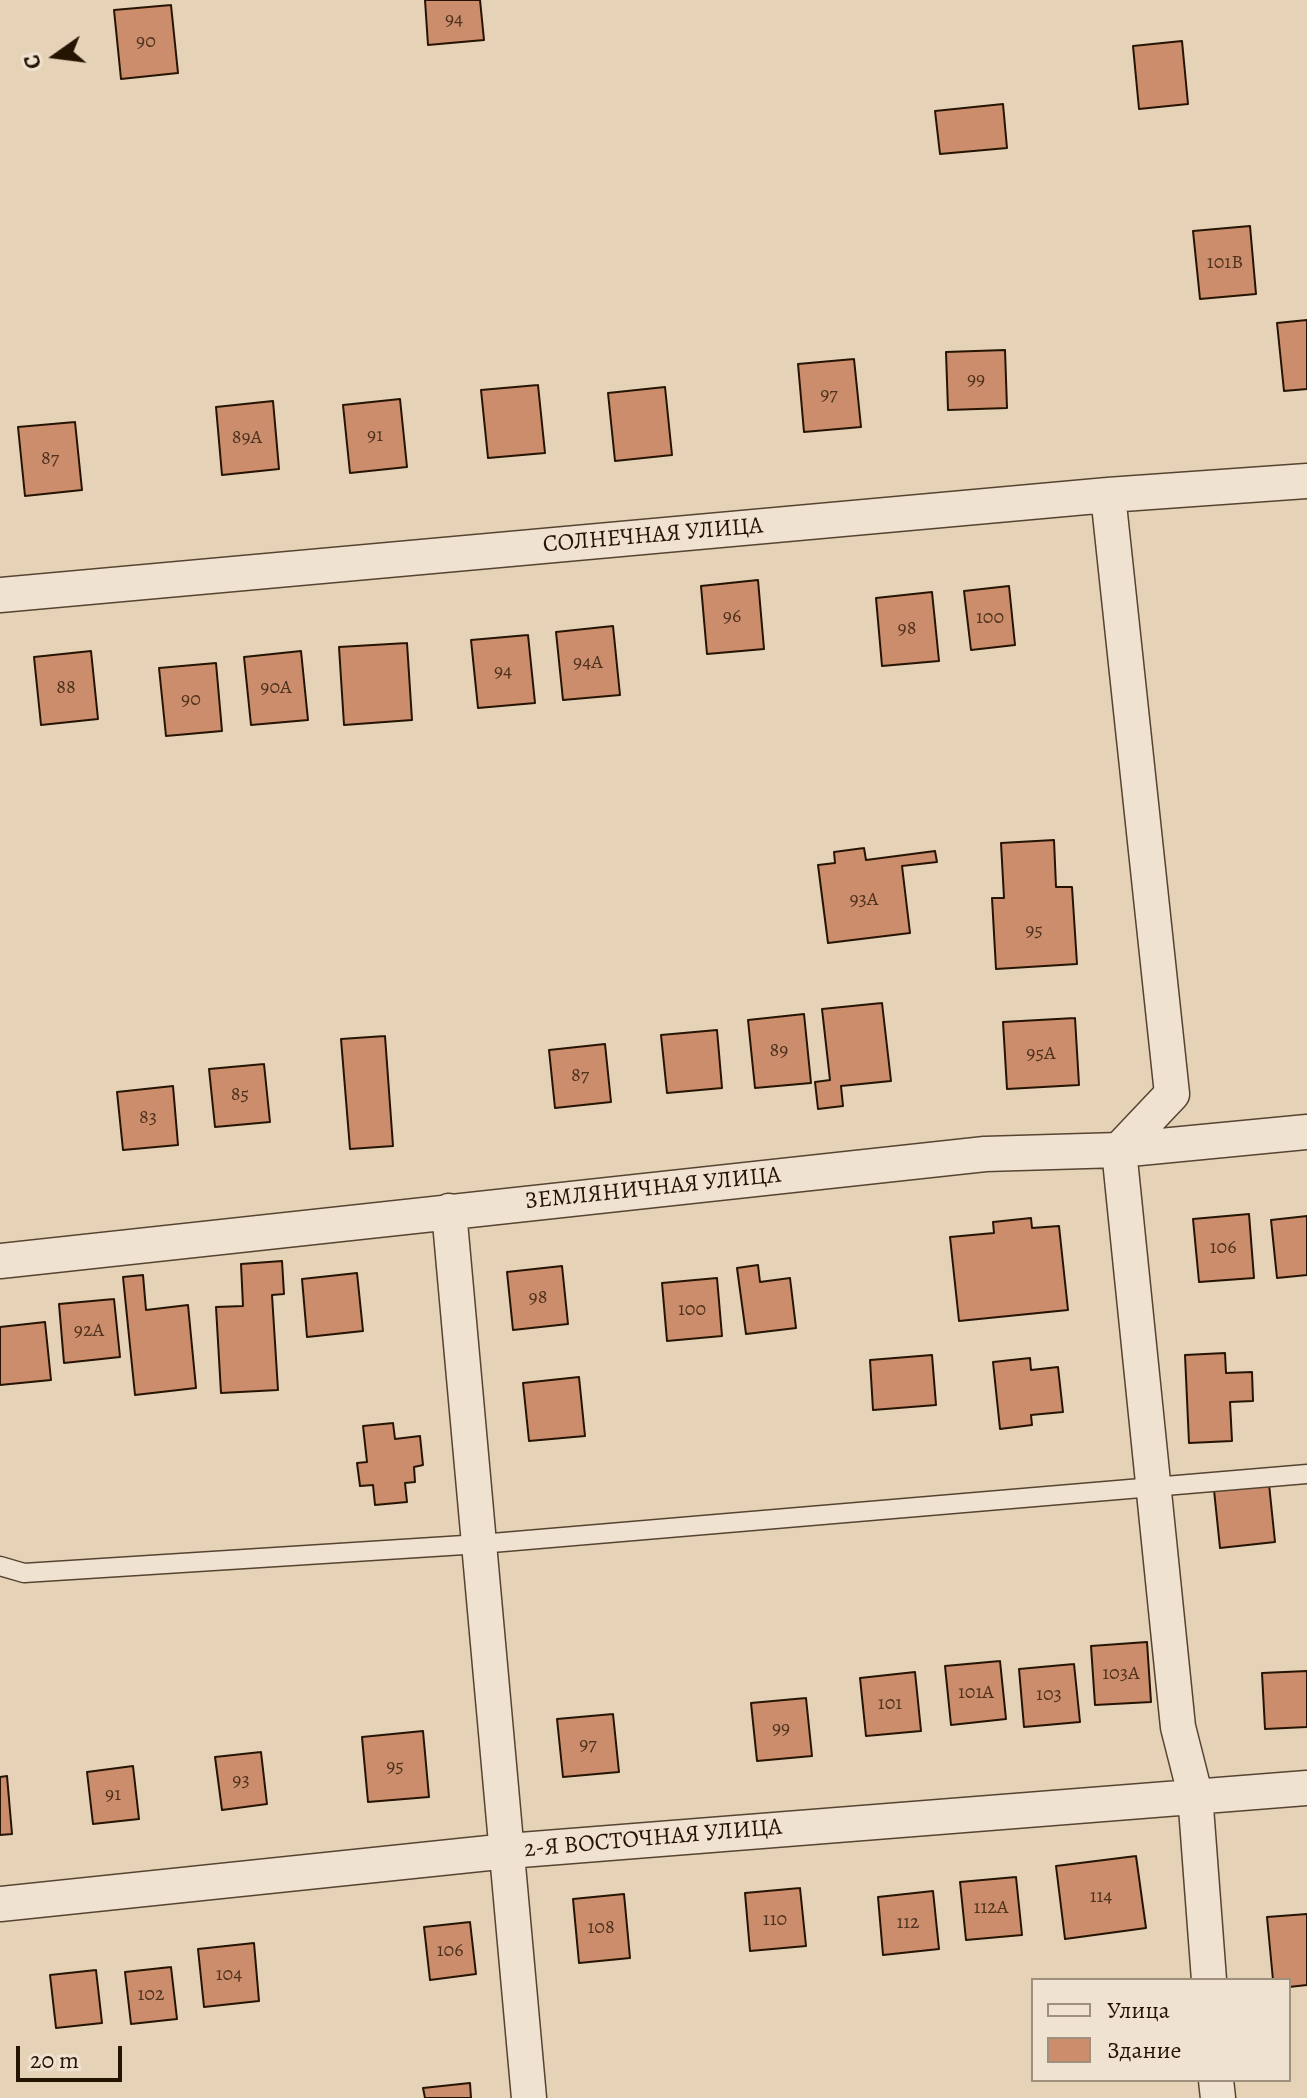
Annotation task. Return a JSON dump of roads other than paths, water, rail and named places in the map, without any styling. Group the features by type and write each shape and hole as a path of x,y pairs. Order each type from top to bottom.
{"street":[{"name":"СОЛНЕЧНАЯ УЛИЦА","path":"0,595 1108,495 1307,481"},
{"path":"1108,495 1172,1094 1119,1150 1178,1727 1195,1794 1209,1978"},
{"name":"ЗЕМЛЯНИЧНАЯ УЛИЦА","path":"0,1261 985,1154 1119,1150 1307,1132"},
{"path":"449,1211 529,2098"},
{"name":"2-Я ВОСТОЧНАЯ УЛИЦА","path":"0,1904 508,1851 1195,1794 1307,1788"}],"lane":[{"path":"0,1566 24,1573 480,1544 1307,1474"}]}
